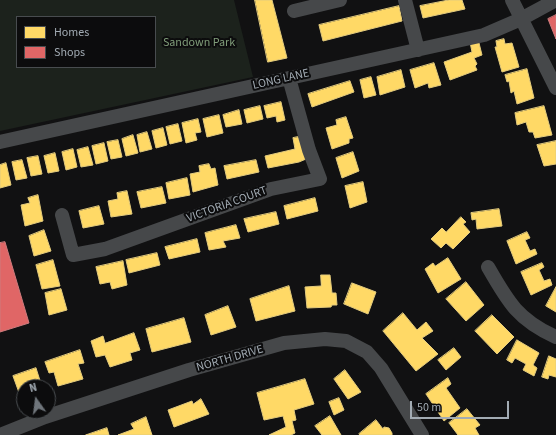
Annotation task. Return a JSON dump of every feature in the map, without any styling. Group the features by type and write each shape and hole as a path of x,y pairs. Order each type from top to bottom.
{"street":[{"path":"294,11 340,0"},
{"path":"405,0 418,50"},
{"path":"512,0 556,88"},
{"name":"LONG LANE","path":"0,142 418,50 484,34 521,19 556,0"},
{"name":"VICTORIA COURT","path":"62,215 74,255 105,249 271,189 320,179 309,150 289,78"},
{"path":"488,267 506,299 521,315 532,325 556,337"},
{"name":"NORTH DRIVE","path":"0,435 45,417 190,370 284,343 325,339 346,341 367,352 381,368 422,435"}],"green space":[{"name":"Sandown Park","path":"0,0 234,0 253,77 0,131"}],"building: Homes":[{"path":"255,0 272,0 287,58 268,62"},
{"path":"449,0 462,0 465,9 423,18 420,6"},
{"path":"399,6 402,21 323,41 319,25"},
{"path":"478,39 482,55 474,58 477,64 475,66 477,70 450,80 444,62 472,52 470,42"},
{"path":"504,39 505,44 512,43 519,67 502,72 495,47 497,47 496,41"},
{"path":"434,63 441,85 429,88 428,83 415,88 410,70"},
{"path":"527,69 534,98 517,104 514,91 511,93 509,81 507,82 505,75"},
{"path":"401,70 405,87 380,95 377,77"},
{"path":"371,77 376,95 364,98 360,80"},
{"path":"350,81 354,92 312,107 308,94"},
{"path":"281,102 285,120 277,122 276,116 267,118 264,106"},
{"path":"260,106 263,119 247,123 244,110"},
{"path":"544,106 552,135 535,138 533,132 529,132 526,122 517,125 515,113"},
{"path":"239,110 242,124 226,127 223,115"},
{"path":"219,115 223,133 207,137 203,119"},
{"path":"346,117 353,138 349,139 349,143 332,149 326,128 337,125 336,120"},
{"path":"198,119 201,132 195,133 197,140 186,143 182,123"},
{"path":"178,124 182,141 170,144 166,127"},
{"path":"163,128 167,145 156,148 152,131"},
{"path":"147,132 152,149 140,152 137,135"},
{"path":"133,135 138,153 126,156 122,139"},
{"path":"298,137 306,159 299,162 268,168 265,156 295,149 293,138"},
{"path":"118,140 122,157 111,159 107,142"},
{"path":"556,141 556,164 544,166 537,145"},
{"path":"104,143 108,161 96,164 92,146"},
{"path":"88,147 93,165 81,167 77,150"},
{"path":"73,149 77,167 66,170 62,152"},
{"path":"353,152 359,171 342,178 336,158"},
{"path":"55,153 59,171 48,173 44,156"},
{"path":"38,156 42,174 31,176 27,158"},
{"path":"22,160 27,178 16,180 12,162"},
{"path":"256,160 259,172 227,179 224,166"},
{"path":"6,163 11,185 0,188 0,165"},
{"path":"209,164 211,169 215,168 218,185 193,192 190,174 200,172 199,166"},
{"path":"187,178 190,195 169,199 166,183"},
{"path":"363,182 367,202 350,208 345,186"},
{"path":"162,187 166,203 141,208 137,192"},
{"path":"127,191 132,214 111,217 108,201 118,199 117,193"},
{"path":"38,195 43,221 25,226 21,205 30,203 28,198"},
{"path":"315,198 318,211 287,219 284,206"},
{"path":"99,206 104,224 83,228 79,211"},
{"path":"499,209 502,226 477,229 476,219 472,220 471,213"},
{"path":"276,212 279,224 248,232 244,219"},
{"path":"461,217 466,222 463,224 470,232 453,249 446,243 441,248 431,239 442,228 446,232"},
{"path":"236,225 240,238 223,241 226,247 209,250 205,233"},
{"path":"44,230 51,251 34,256 29,236"},
{"path":"527,232 530,238 525,240 530,251 535,249 537,254 516,264 507,241"},
{"path":"197,239 200,252 169,259 165,247"},
{"path":"157,253 160,265 129,273 126,260"},
{"path":"448,258 461,279 438,293 425,269 433,263 435,266"},
{"path":"53,260 60,286 42,289 36,265"},
{"path":"123,261 127,285 112,289 110,282 100,284 96,267"},
{"path":"542,263 544,267 539,270 544,281 550,279 552,285 531,295 521,272"},
{"path":"321,275 330,275 332,293 336,293 337,305 332,305 331,307 307,308 305,287 321,286"},
{"path":"466,282 484,305 466,321 446,299"},
{"path":"352,283 376,292 368,314 344,304"},
{"path":"289,286 295,311 256,321 250,299"},
{"path":"556,287 556,312 546,306"},
{"path":"61,289 67,310 49,315 45,293"},
{"path":"228,306 236,327 211,335 205,315"},
{"path":"403,313 417,330 426,322 433,331 422,338 438,354 416,371 383,331"},
{"path":"492,315 514,337 497,354 475,331"},
{"path":"184,318 191,342 152,352 146,329"},
{"path":"134,333 140,350 130,353 132,360 110,367 105,355 96,357 91,341 103,336 105,343"},
{"path":"517,340 539,353 533,365 537,368 534,376 523,370 526,364 515,358 512,363 507,360"},
{"path":"454,348 461,357 446,370 438,360"},
{"path":"80,350 84,363 78,364 83,379 58,386 54,372 49,373 45,362"},
{"path":"549,356 556,359 556,377 549,375 548,379 542,377"},
{"path":"36,368 39,379 16,379 16,384 13,376"},
{"path":"345,370 361,392 348,399 334,379"},
{"path":"448,378 451,384 446,388 460,408 444,421 426,394"},
{"path":"305,379 314,404 294,410 296,420 292,421 295,433 291,435 269,435 286,427 283,416 264,420 257,393"},
{"path":"339,398 344,410 334,415 329,402"},
{"path":"201,399 209,414 174,427 168,410 192,401 193,404"},
{"path":"467,409 480,425 475,428 479,435 458,435 449,423"},
{"path":"330,416 341,435 322,435 315,426"},
{"path":"146,417 152,435 118,435 134,429 131,424"},
{"path":"376,420 383,429 384,427 389,428 392,435 359,434"},
{"path":"107,428 109,435 86,435"}],"building: Shops":[{"path":"556,15 556,39 548,19"},
{"path":"5,242 29,323 0,332 0,243"}]}
